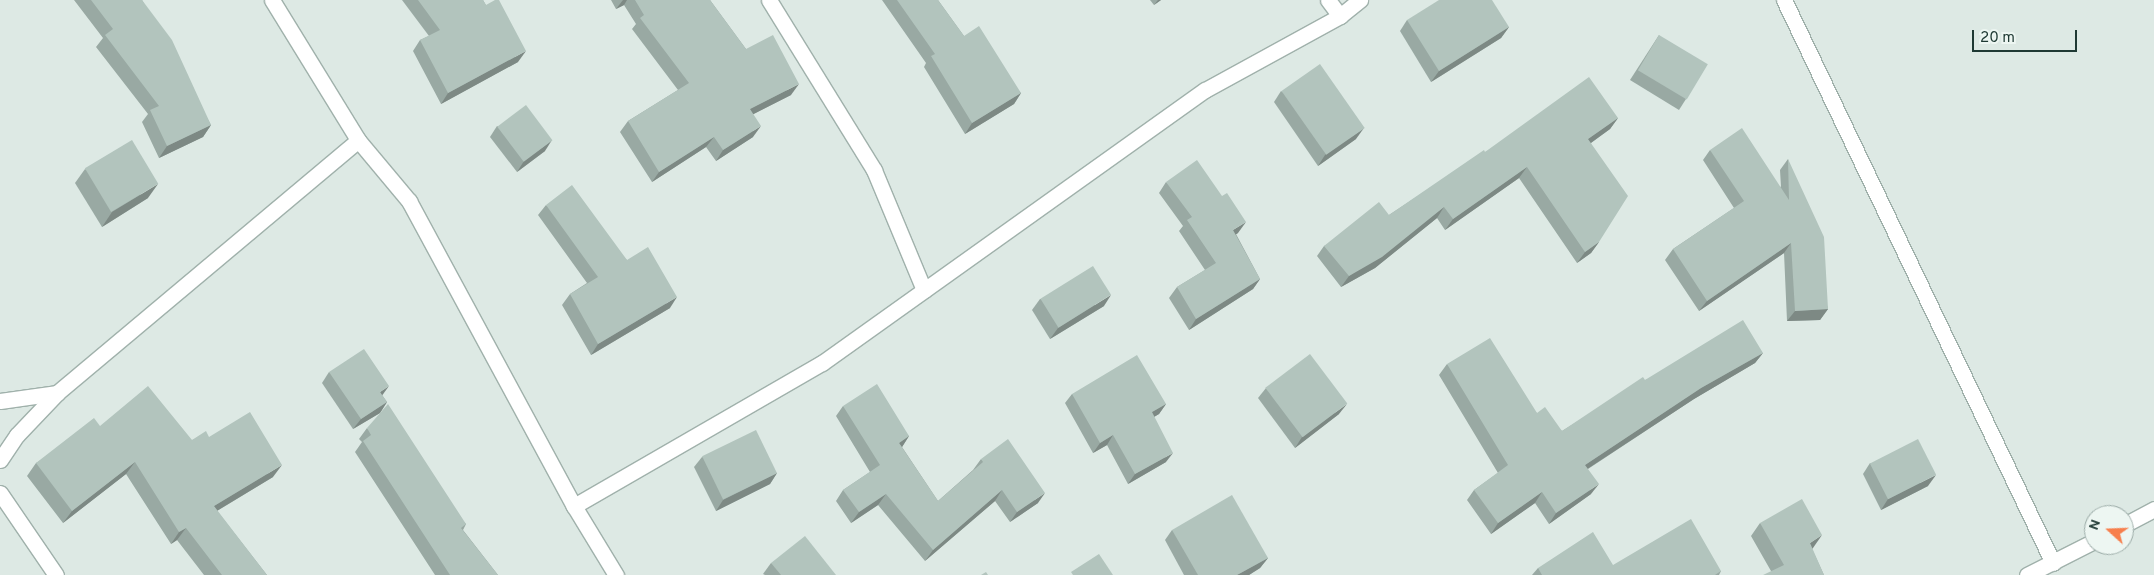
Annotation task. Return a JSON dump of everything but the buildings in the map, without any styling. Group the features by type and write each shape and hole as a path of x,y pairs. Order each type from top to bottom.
{"street":[{"path":"272,0 358,140 409,201 574,506 616,575"},
{"path":"769,0 874,170 924,290"},
{"path":"1328,0 1340,16"},
{"path":"574,506 822,362 1205,90 1340,16 1360,0"},
{"path":"1784,0 2053,563"},
{"path":"0,460 17,434 57,393 358,140"},
{"path":"0,400 57,393"},
{"path":"0,493 56,575"},
{"path":"2134,520 2154,509"},
{"path":"2027,575 2084,546"}]}
